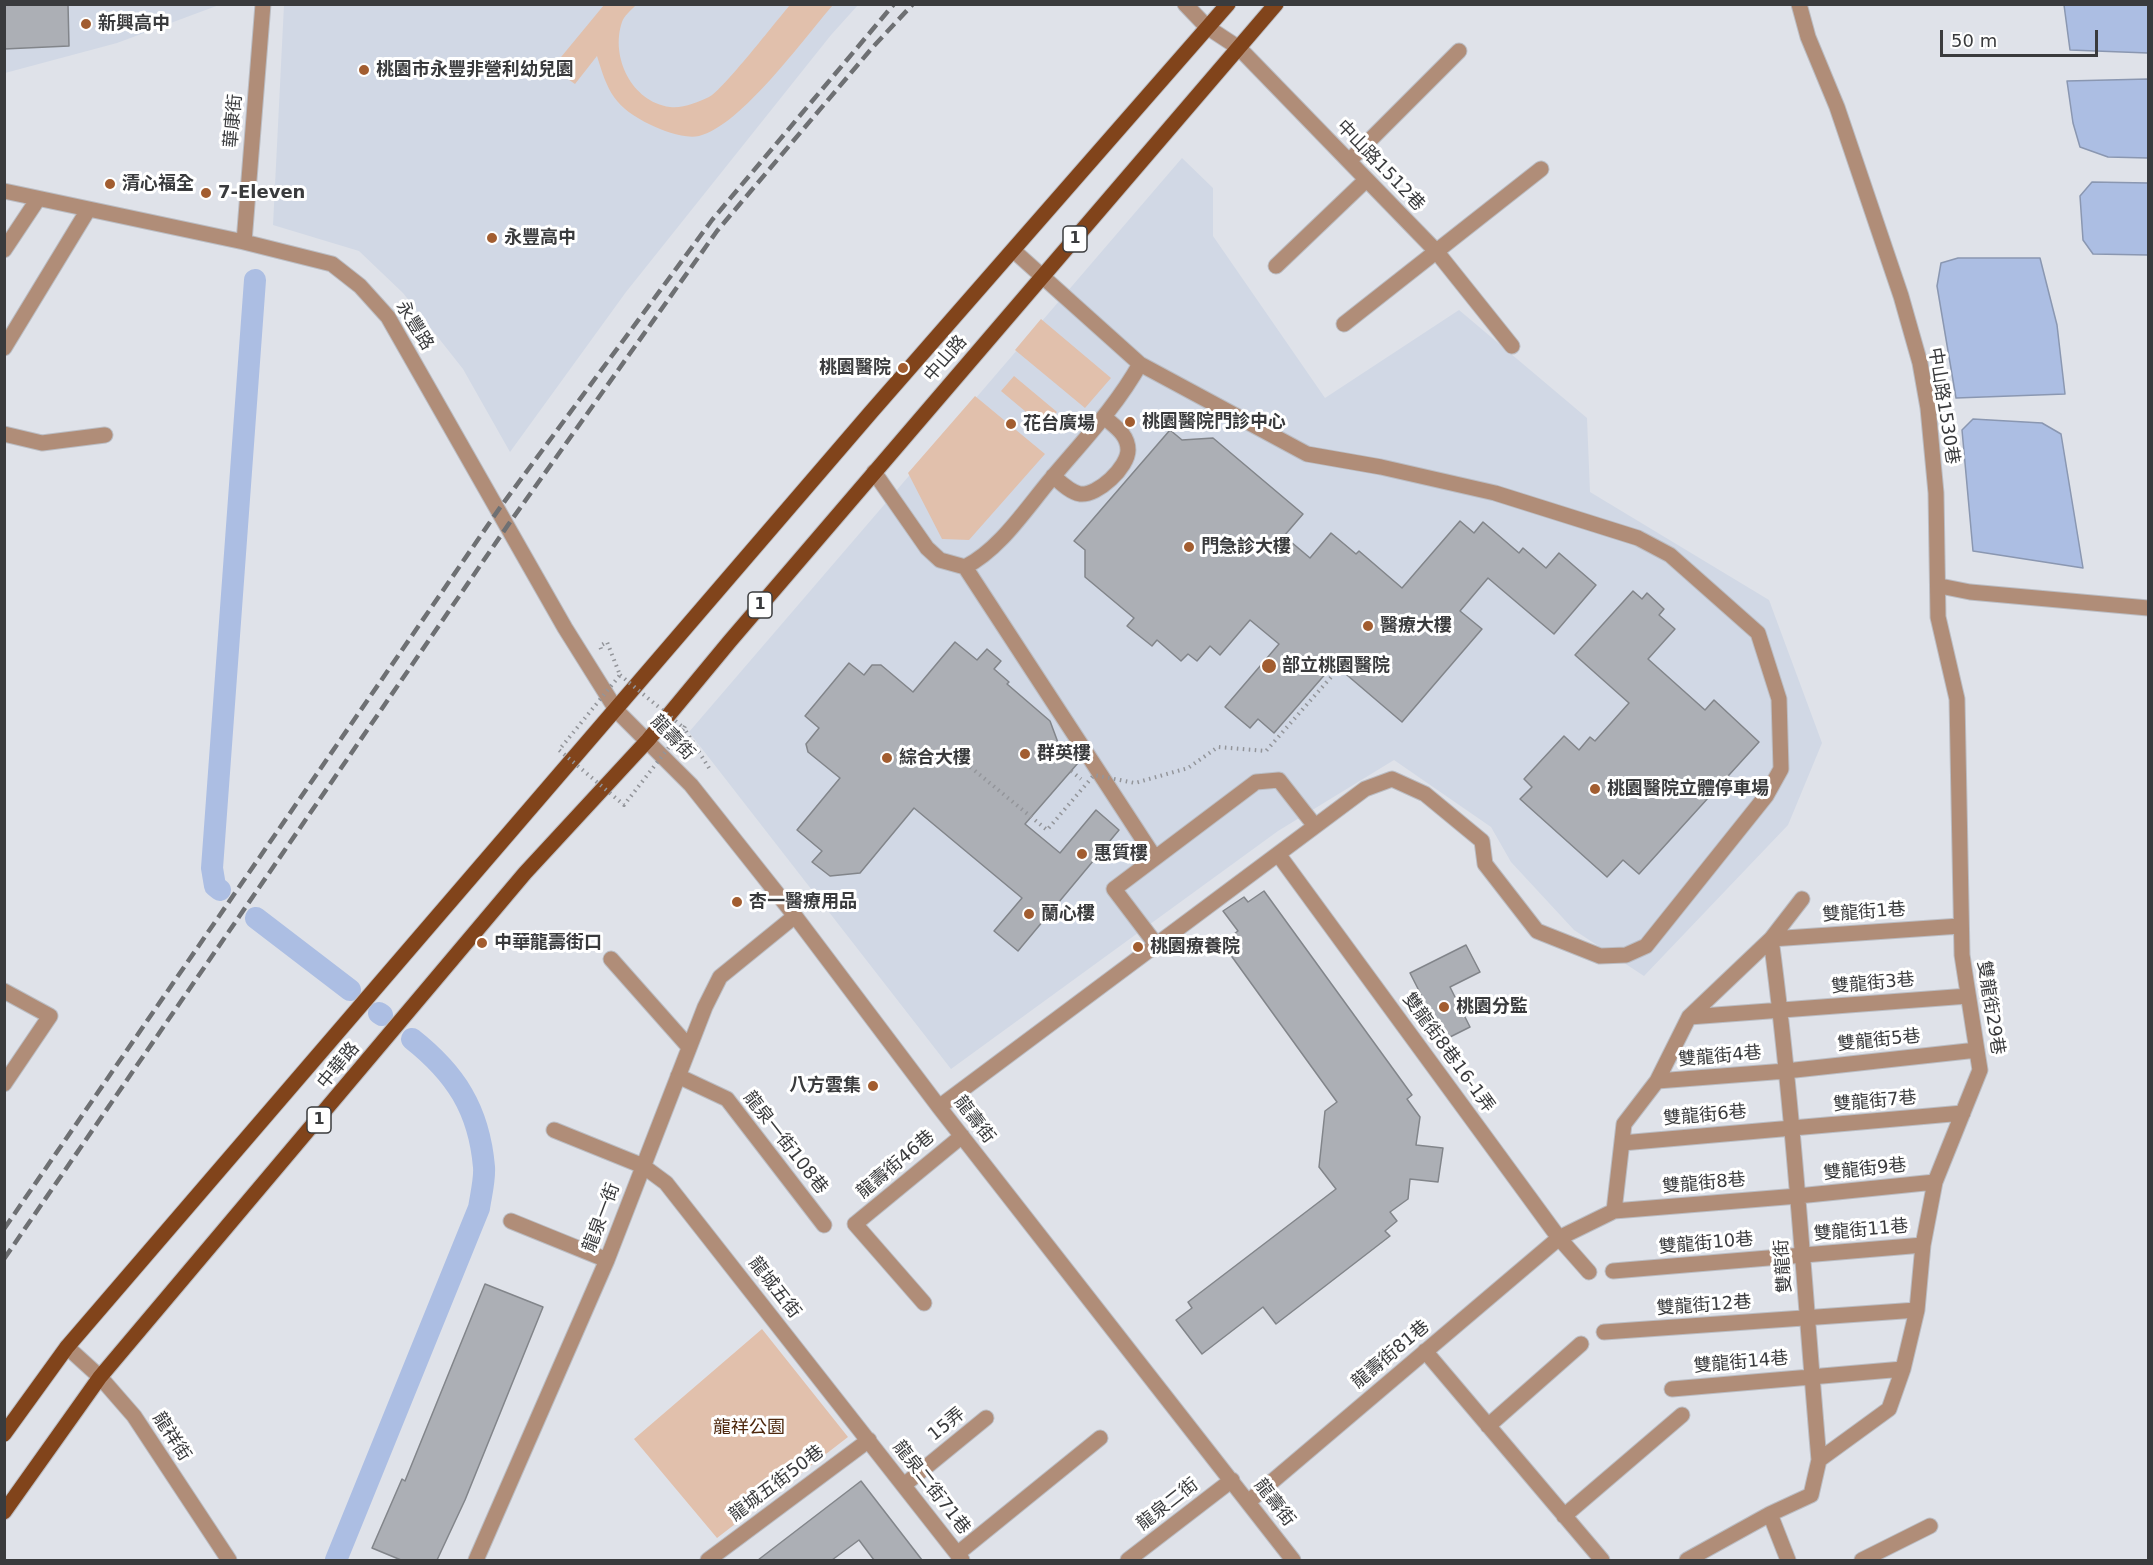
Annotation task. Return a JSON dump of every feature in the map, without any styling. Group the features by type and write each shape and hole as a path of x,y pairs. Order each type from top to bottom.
{"main road":[{"name":"中山路","path":"617,711 872,411 1228,4"},
{"name":"中山路","path":"648,740 874,472 1276,4"},
{"name":"中華路","path":"4,1434 67,1347 617,711"},
{"name":"中華路","path":"4,1512 100,1377 525,873 648,740"}],"street":[{"name":"華康街","path":"244,242 263,4"},
{"name":"中山路1512巷","path":"1185,4 1207,27 1239,48 1436,251 1512,346"},
{"name":"中山路1530巷","path":"1799,4 1808,37 1838,107 1901,296 1920,363 1928,408 1936,493 1940,586"},
{"path":"1348,161 1459,51"},
{"path":"1344,324 1541,169"},
{"path":"1276,266 1366,180"},
{"name":"永豐路","path":"4,191 244,242 332,264 360,286 388,317 565,628 617,711"},
{"path":"4,250 38,199"},
{"path":"4,348 88,210"},
{"path":"939,1107 1155,943 1365,789 1392,779 1425,794 1482,841 1485,864 1537,932 1600,956 1626,955 1646,946 1766,796 1780,769 1779,699 1768,656 1758,633 1670,555 1638,538 1495,493 1381,466 1307,454 1140,364 1041,278 1014,251"},
{"path":"965,567 981,559 1104,417 1125,392 1140,364"},
{"path":"1053,476 1072,491 1081,494 1101,489 1125,459 1128,449 1121,432 1104,417"},
{"path":"4,434 42,443 105,435"},
{"path":"874,472 927,548 940,560 965,567 1155,858"},
{"path":"1940,586 1970,592 2148,608"},
{"name":"雙龍街29巷","path":"1819,1460 1889,1409 1903,1369 1917,1310 1923,1245 1935,1182 1980,1070 1960,926 1957,699 1938,617 1940,586"},
{"name":"龍壽街","path":"617,711 691,785 1293,1560"},
{"path":"1155,943 1114,889 1256,782 1279,780 1315,826"},
{"name":"雙龍街8巷16-1弄","path":"1278,854 1559,1238 1589,1272"},
{"path":"1559,1238 1614,1211 1624,1124 1657,1081 1689,1017 1771,939 1802,899"},
{"name":"龍泉一街","path":"476,1560 607,1260 705,1007 720,977 795,916"},
{"name":"雙龍街1巷","path":"1771,939 1960,926"},
{"name":"雙龍街","path":"1770,1514 1811,1495 1819,1460 1798,1196 1781,1012 1771,939"},
{"path":"611,958 689,1047"},
{"path":"4,991 50,1016 4,1084"},
{"name":"雙龍街3巷","path":"1689,1017 1781,1012 1968,996"},
{"name":"雙龍街5巷","path":"1786,1071 1977,1050"},
{"name":"雙龍街4巷","path":"1657,1081 1786,1071"},
{"name":"龍泉一街108巷","path":"678,1076 727,1099 824,1225"},
{"name":"雙龍街7巷","path":"1791,1129 1963,1113"},
{"name":"雙龍街6巷","path":"1622,1143 1791,1129"},
{"name":"龍城五街","path":"554,1130 643,1166 666,1183 869,1440"},
{"name":"龍壽街46巷","path":"924,1303 855,1224 962,1136"},
{"name":"雙龍街9巷","path":"1798,1196 1935,1182"},
{"name":"雙龍街8巷","path":"1614,1211 1798,1196"},
{"path":"511,1221 607,1260"},
{"name":"龍壽街81巷","path":"1248,1502 1559,1238"},
{"name":"雙龍街11巷","path":"1802,1255 1923,1245"},
{"name":"雙龍街10巷","path":"1613,1271 1802,1255"},
{"name":"雙龍街12巷","path":"1604,1332 1917,1310"},
{"path":"1488,1426 1581,1344"},
{"name":"龍祥街","path":"67,1347 100,1377 134,1416 229,1560"},
{"path":"1425,1351 1602,1560"},
{"name":"雙龍街14巷","path":"1672,1389 1903,1369"},
{"path":"1564,1516 1682,1415"},
{"name":"15弄","path":"904,1485 986,1419"},
{"path":"960,1557 1100,1438"},
{"name":"龍泉二街71巷","path":"869,1440 960,1557"},
{"name":"龍城五街50巷","path":"708,1560 869,1440"},
{"name":"龍泉二街","path":"1128,1560 1232,1480"},
{"path":"1687,1560 1770,1514 1788,1560"},
{"path":"1862,1560 1930,1526"}],"path":[{"path":"611,667 600,646 607,642 620,675 684,728 709,768"},
{"path":"958,768 963,761 1047,830 1094,775 1135,783 1188,768 1218,747 1266,751 1339,668"},
{"path":"620,675 559,750 624,805 684,728"}],"shaded area":[{"name":"新興高中","path":"5,5 219,5 117,43 5,73"},
{"name":"永豐高中","path":"284,5 858,5 831,35 626,292 510,452 463,369 403,293 359,251 273,225"},
{"name":"部立桃園醫院","path":"1182,158 1213,188 1213,236 1325,398 1459,310 1587,418 1590,492 1769,600 1822,743 1788,825 1644,976 1574,930 1511,862 1491,827 1394,760 1278,831 951,1069 689,732"}],"green space":[{"path":"604,5 636,5 622,22 619,49 622,63 627,76 645,97 657,103 675,107 695,103 716,92 790,5 833,5 771,79 734,116 716,129 693,137 662,130 628,112 609,89 597,56 575,84 552,68"},
{"path":"1041,319 1111,378 1085,408 1015,350"},
{"path":"1014,376 1057,412 1044,427 1001,391"},
{"path":"975,396 1045,454 969,540 942,539 908,473"},
{"name":"龍祥公園","path":"762,1329 848,1437 717,1538 634,1439"}],"water":[{"path":"2064,5 2148,5 2148,53 2070,50"},
{"path":"2148,79 2148,158 2108,157 2080,147 2073,123 2067,81"},
{"path":"2092,182 2148,183 2148,255 2093,254 2083,240 2080,196"},
{"path":"1958,258 2040,258 2057,325 2065,394 1956,398 1937,286 1941,263"},
{"path":"1973,419 2042,423 2061,434 2083,568 1973,551 1962,430"}],"building":[{"path":"4,4 68,4 69,46 4,49"},
{"path":"1170,430 1182,440 1213,438 1303,514 1284,536 1310,558 1331,533 1356,554 1359,551 1402,588 1460,521 1474,533 1483,522 1519,553 1523,548 1546,568 1559,553 1596,585 1554,634 1488,578 1460,611 1482,629 1402,722 1334,664 1274,733 1258,719 1250,728 1225,707 1279,644 1250,620 1220,655 1210,646 1197,661 1188,654 1181,661 1157,640 1152,646 1127,626 1134,618 1085,577 1085,550 1074,541"},
{"name":"桃園醫院立體停車場","path":"1633,591 1642,599 1647,593 1664,609 1659,615 1675,629 1648,659 1705,710 1714,700 1759,742 1639,874 1623,860 1607,877 1520,799 1532,787 1524,779 1564,736 1579,750 1590,737 1595,741 1629,703 1575,655"},
{"name":"綜合大樓","path":"955,642 977,660 987,649 1001,661 994,669 1009,682 1007,684 1050,721 1060,748 1078,763 1025,824 1060,853 1096,810 1119,830 1018,951 994,931 1022,898 914,808 860,873 830,876 812,862 822,851 797,830 840,778 808,752 806,744 819,728 805,716 849,663 864,675 872,665 881,665 913,692"},
{"path":"1264,891 1412,1095 1407,1099 1420,1117 1416,1145 1443,1148 1438,1182 1410,1179 1408,1199 1390,1212 1397,1221 1385,1231 1390,1236 1276,1324 1263,1307 1202,1354 1176,1320 1192,1308 1188,1302 1336,1189 1319,1167 1325,1111 1337,1102 1222,943 1238,931 1223,911 1244,897 1248,902"},
{"name":"桃園分監","path":"1466,945 1480,972 1450,987 1470,1027 1444,1040 1410,973"},
{"path":"485,1284 543,1307 465,1500 437,1560 401,1560 372,1548 402,1479 405,1481"},
{"path":"861,1481 922,1560 874,1560 859,1540 832,1560 758,1560"}],"waterway":[{"path":"220,890 215,886 212,868 255,280"},
{"path":"256,918 350,990"},
{"path":"336,1560 479,1208 483,1187 484,1167 481,1146 470,1110 462,1094 441,1065 412,1039"}],"railway":[{"path":"4,1229 499,509 712,220 894,4"},
{"path":"4,1259 508,525 717,231 872,48 913,4"}],"place":[{"name":"新興高中","path":"86,24"},
{"name":"桃園市永豐非營利幼兒園","path":"364,70"},
{"name":"清心福全","path":"110,184"},
{"name":"7-Eleven","path":"206,193"},
{"name":"永豐高中","path":"492,238"},
{"name":"桃園醫院","path":"903,368"},
{"name":"桃園醫院門診中心","path":"1130,422"},
{"name":"花台廣場","path":"1011,424"},
{"name":"門急診大樓","path":"1189,547"},
{"name":"醫療大樓","path":"1368,626"},
{"name":"部立桃園醫院","path":"1269,666"},
{"name":"群英樓","path":"1025,754"},
{"name":"綜合大樓","path":"887,758"},
{"name":"桃園醫院立體停車場","path":"1595,789"},
{"name":"惠質樓","path":"1082,854"},
{"name":"杏一醫療用品","path":"737,902"},
{"name":"蘭心樓","path":"1029,914"},
{"name":"中華龍壽街口","path":"482,943"},
{"name":"桃園療養院","path":"1138,947"},
{"name":"桃園分監","path":"1444,1007"},
{"name":"八方雲集","path":"873,1086"}]}
